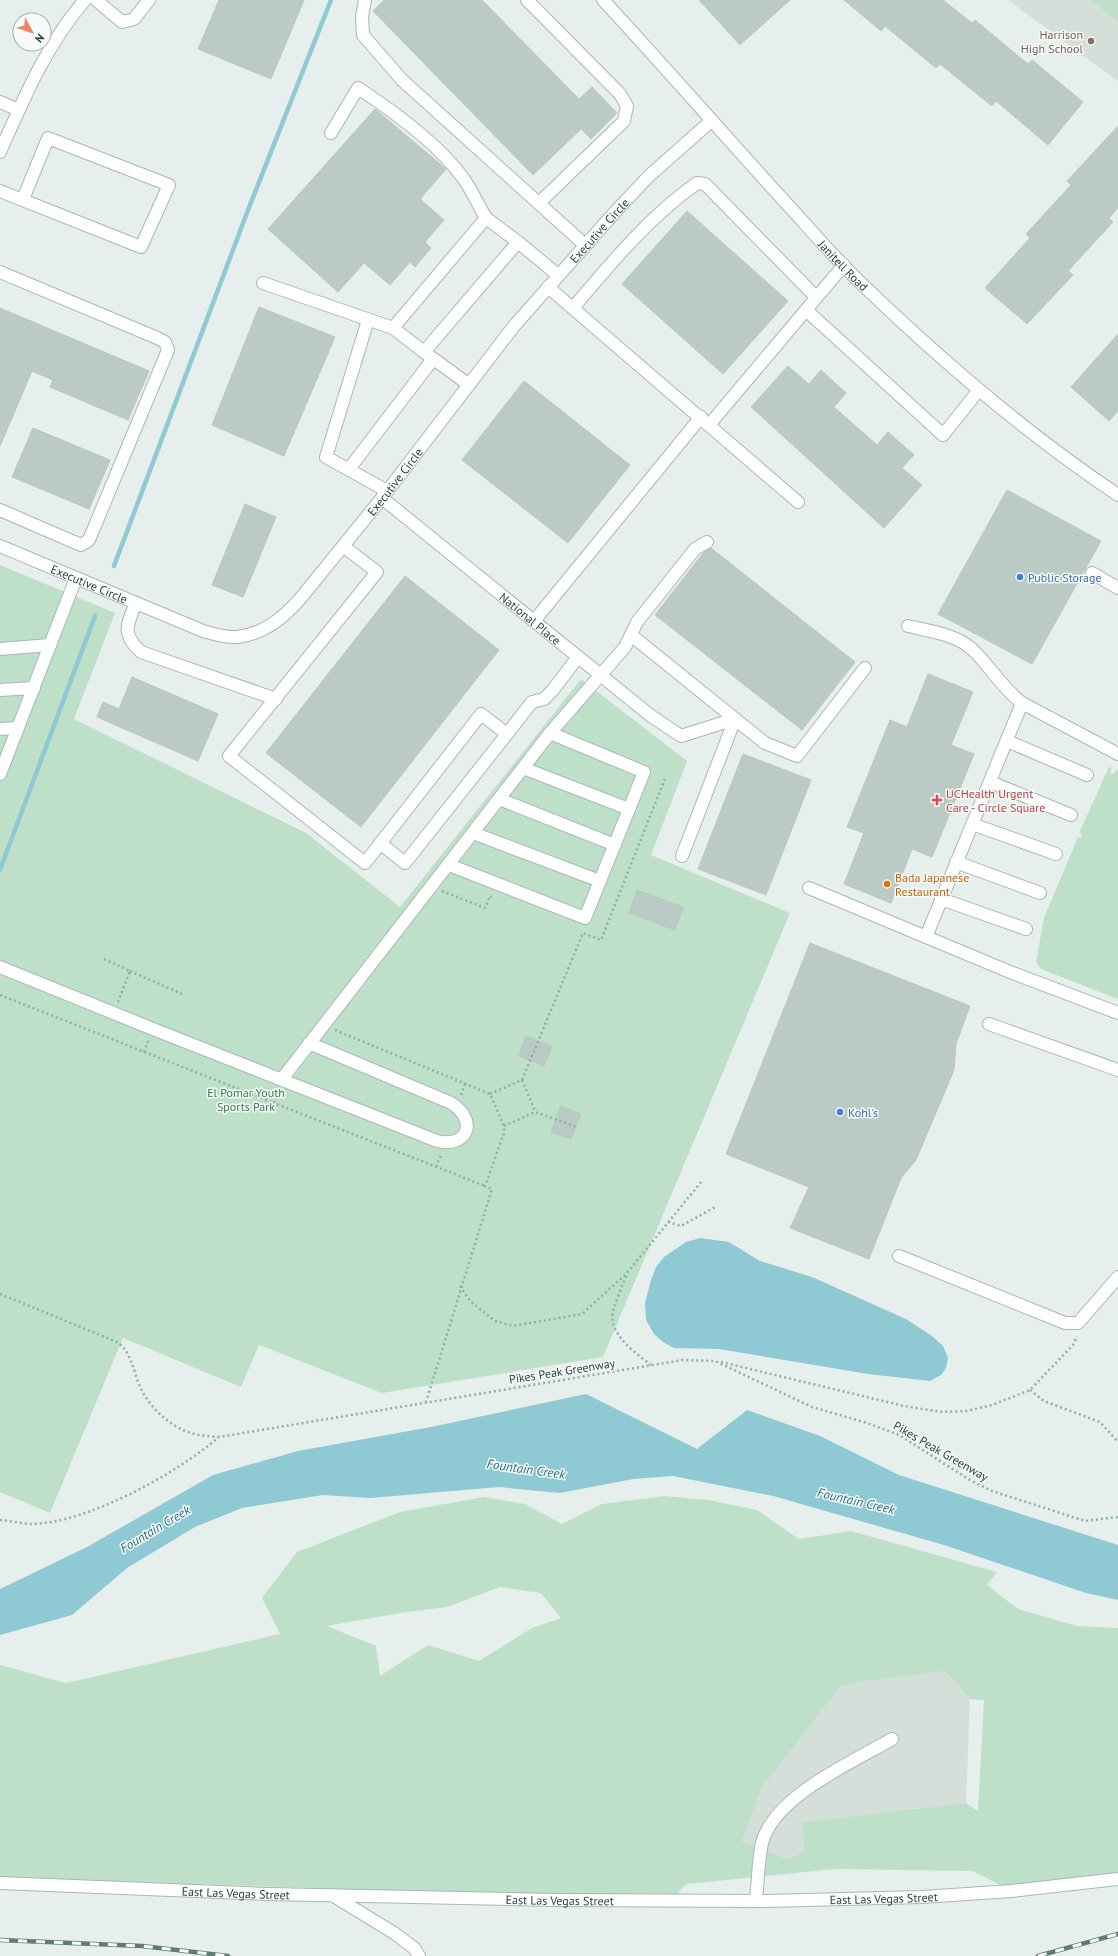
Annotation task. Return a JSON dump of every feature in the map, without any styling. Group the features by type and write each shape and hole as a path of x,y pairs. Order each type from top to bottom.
{"street":[{"path":"0,152 37,71 66,22 85,0"},
{"path":"96,0 122,22 134,19 149,0"},
{"path":"365,0 362,17 363,35 402,80 585,245"},
{"path":"527,0 620,94 627,106 624,121 539,203"},
{"name":"Janitell Road","path":"603,0 711,121 864,287 979,390 1076,466 1118,495"},
{"path":"331,133 358,88 380,102 444,154 463,178 486,218 558,275"},
{"path":"0,102 19,110"},
{"name":"Executive Circle","path":"0,546 203,632 236,637 262,630 287,614 385,495 468,384 514,326 558,275 649,176 711,121"},
{"path":"0,190 141,247 169,185 48,138 23,199"},
{"path":"573,308 627,245 652,220 697,183 705,184 816,298"},
{"path":"393,328 486,218"},
{"path":"350,469 428,356 518,242"},
{"path":"534,621 705,421 806,310 844,265"},
{"path":"0,272 155,337 165,342 168,350 89,540 81,546 0,510"},
{"path":"263,283 393,328 428,356 468,384"},
{"path":"548,287 798,502"},
{"path":"806,310 943,435 979,390"},
{"name":"National Place","path":"368,320 326,457 350,469 385,495 534,621 651,716 680,736 735,719"},
{"path":"282,1079 449,865 550,732 625,647 637,622 695,549 707,542"},
{"path":"343,546 377,572 229,756 364,863 482,714 507,734"},
{"path":"1092,573 1118,588"},
{"path":"1,770 76,578"},
{"path":"136,603 127,626 128,637 141,652 276,699"},
{"path":"908,626 953,637 971,648 1009,693 1022,703 1118,754"},
{"path":"631,635 765,743 797,756 865,668"},
{"path":"0,649 50,645"},
{"path":"380,843 405,863 532,702 544,699 552,691 578,656"},
{"path":"0,690 34,688"},
{"path":"926,937 1022,703"},
{"path":"682,856 735,719"},
{"path":"0,729 18,728"},
{"path":"449,865 585,918 644,772 550,732"},
{"path":"1007,741 1087,775"},
{"path":"523,768 629,809"},
{"path":"990,782 1071,815"},
{"path":"499,799 615,845"},
{"path":"972,824 1056,854"},
{"path":"473,833 600,881"},
{"path":"956,862 1040,893"},
{"path":"809,888 1010,972 1118,1013"},
{"path":"941,900 1026,929"},
{"path":"0,968 153,1030 437,1140 447,1143 462,1136 467,1129 468,1122 465,1114 451,1103 309,1043"},
{"path":"989,1024 1118,1070"},
{"path":"899,1256 1065,1323 1078,1323 1118,1277"},
{"path":"756,1900 762,1842 770,1825 784,1806 803,1791 892,1739"},
{"name":"East Las Vegas Street","path":"0,1883 269,1894 555,1900 756,1900 922,1897 1004,1892 1118,1879"},
{"path":"331,1895 394,1933 414,1948 418,1956"}],"path":[{"path":"431,887 485,908 490,896 497,899"},
{"path":"576,930 583,933"},
{"path":"104,959 182,994"},
{"path":"117,1004 130,971"},
{"path":"0,995 492,1189 460,1286 426,1402"},
{"path":"323,1026 490,1094 504,1126 504,1133 485,1186"},
{"path":"274,1103 282,1079"},
{"path":"490,1094 522,1080 536,1112"},
{"path":"504,1126 536,1112 577,1127"},
{"path":"460,1286 470,1301 495,1320 513,1326 582,1314 626,1274 702,1181"},
{"path":"668,1222 681,1226 717,1206"},
{"path":"626,1274 612,1317 619,1336 633,1351 651,1365"},
{"path":"0,1294 117,1342 125,1348 145,1398 153,1408 169,1421 190,1433 219,1437"},
{"path":"715,1361 904,1406 942,1412 967,1411 992,1405 1030,1390 1073,1345 1077,1338 1078,1323"},
{"name":"Pikes Peak Greenway","path":"0,1520 33,1524 56,1521 86,1513 158,1480 202,1451 219,1437 683,1360 715,1361 812,1407 867,1423 899,1435 970,1480 992,1491 1085,1520 1118,1517"},
{"path":"1030,1390 1044,1401 1100,1422 1118,1442"}],"shaded area":[{"name":"Harrison High School","path":"1008,0 1118,0 1118,81"},
{"path":"945,1671 970,1699 966,1803 802,1822 806,1852 787,1859 742,1841 763,1786 840,1687 859,1682"}],"green space":[{"path":"1091,0 1118,0 1118,22"},
{"name":"El Pomar Youth Sports Park","path":"0,565 115,613 74,719 306,833 400,907 581,679 687,761 651,855 790,913 603,1357 382,1393 259,1345 241,1387 123,1338 50,1513 0,1492"},
{"path":"1109,767 1112,768 1110,772 1113,774 1118,769 1118,999 1041,969 1036,962 1044,918 1078,837 1081,838 1082,834 1079,833"},
{"path":"664,1496 708,1500 757,1510 799,1539 851,1531 997,1572 987,1585 1018,1609 1077,1626 1118,1628 1118,1879 1012,1891 973,1871 835,1869 686,1884 673,1899 0,1878 0,1665 66,1683 280,1634 262,1598 297,1552 400,1512 484,1497 525,1504 562,1524 602,1504","holes":["500,1587 541,1593 561,1618 532,1628 479,1661 428,1645 380,1676 376,1646 327,1626 400,1613 447,1607","945,1671 970,1699 984,1700 978,1811 966,1803 802,1822 805,1852 787,1859 742,1841 763,1786 840,1687 859,1682"]}],"water":[{"path":"700,1238 729,1242 760,1261 812,1277 906,1319 932,1336 943,1346 948,1358 946,1368 941,1375 930,1381 868,1374 719,1349 674,1348 663,1342 654,1334 646,1320 645,1303 656,1267 664,1257 686,1242"},
{"name":"Fountain Creek","path":"586,1394 697,1449 747,1410 820,1436 899,1475 1118,1545 1118,1600 1086,1593 944,1545 773,1496 673,1476 633,1479 560,1493 499,1487 370,1498 323,1495 242,1508 195,1527 127,1568 72,1615 0,1635 0,1589 87,1547 213,1475 298,1451 431,1427"}],"building":[{"path":"219,0 304,0 271,79 198,49"},
{"path":"384,0 482,0 579,99 592,87 617,113 591,139 581,129 533,175 373,11"},
{"path":"699,0 790,0 740,45"},
{"path":"844,0 943,0 972,23 975,20 1028,64 1032,60 1083,102 1048,145 996,101 992,106 940,64 936,68 885,26 881,31"},
{"path":"375,109 446,169 420,199 444,220 425,242 431,248 415,267 410,262 390,285 364,263 338,292 268,229"},
{"path":"1118,126 1118,208 1109,218 1113,222 1068,271 1073,275 1027,324 985,288 1030,238 1026,234 1071,185 1067,181"},
{"path":"687,211 788,301 723,374 622,284"},
{"path":"259,307 335,337 284,456 212,425"},
{"path":"0,308 149,371 128,420 50,387 53,380 32,371 0,446"},
{"path":"1118,334 1118,411 1109,421 1071,387"},
{"path":"788,366 809,384 821,370 846,393 834,407 877,445 888,432 914,455 902,468 922,485 884,528 751,407"},
{"path":"524,381 630,465 568,543 462,460"},
{"path":"33,428 110,460 89,509 12,477"},
{"name":"Public Storage","path":"1007,490 1101,541 1032,664 938,614"},
{"path":"245,504 276,517 243,597 212,585"},
{"path":"711,548 855,662 802,730 655,615 704,552"},
{"path":"405,576 499,650 361,827 266,753"},
{"path":"928,674 973,692 951,745 974,754 932,857 912,849 891,903 844,884 864,833 847,827 890,720 907,727"},
{"path":"132,677 218,714 198,761 97,717 103,702 119,709"},
{"path":"743,754 811,780 766,895 698,869"},
{"path":"637,890 683,907 675,930 629,913"},
{"name":"Kohl's","path":"810,943 970,1006 956,1044 954,1070 916,1160 901,1178 869,1259 790,1228 809,1187 726,1154"},
{"path":"526,1036 552,1046 544,1066 519,1056"},
{"path":"561,1106 581,1114 571,1139 551,1132"}],"waterway":[{"path":"114,566 248,210 331,0"},
{"path":"0,870 95,616"}],"railway":[{"path":"1038,1956 1118,1934"},
{"path":"0,1940 142,1946 228,1956"}],"place":[{"name":"Harrison High School","path":"1091,41"},
{"name":"Public Storage","path":"1020,577"},
{"name":"UCHealth Urgent Care - Circle Square","path":"937,800"},
{"name":"Bada Japanese Restaurant","path":"887,884"},
{"name":"Kohl's","path":"840,1112"}]}
